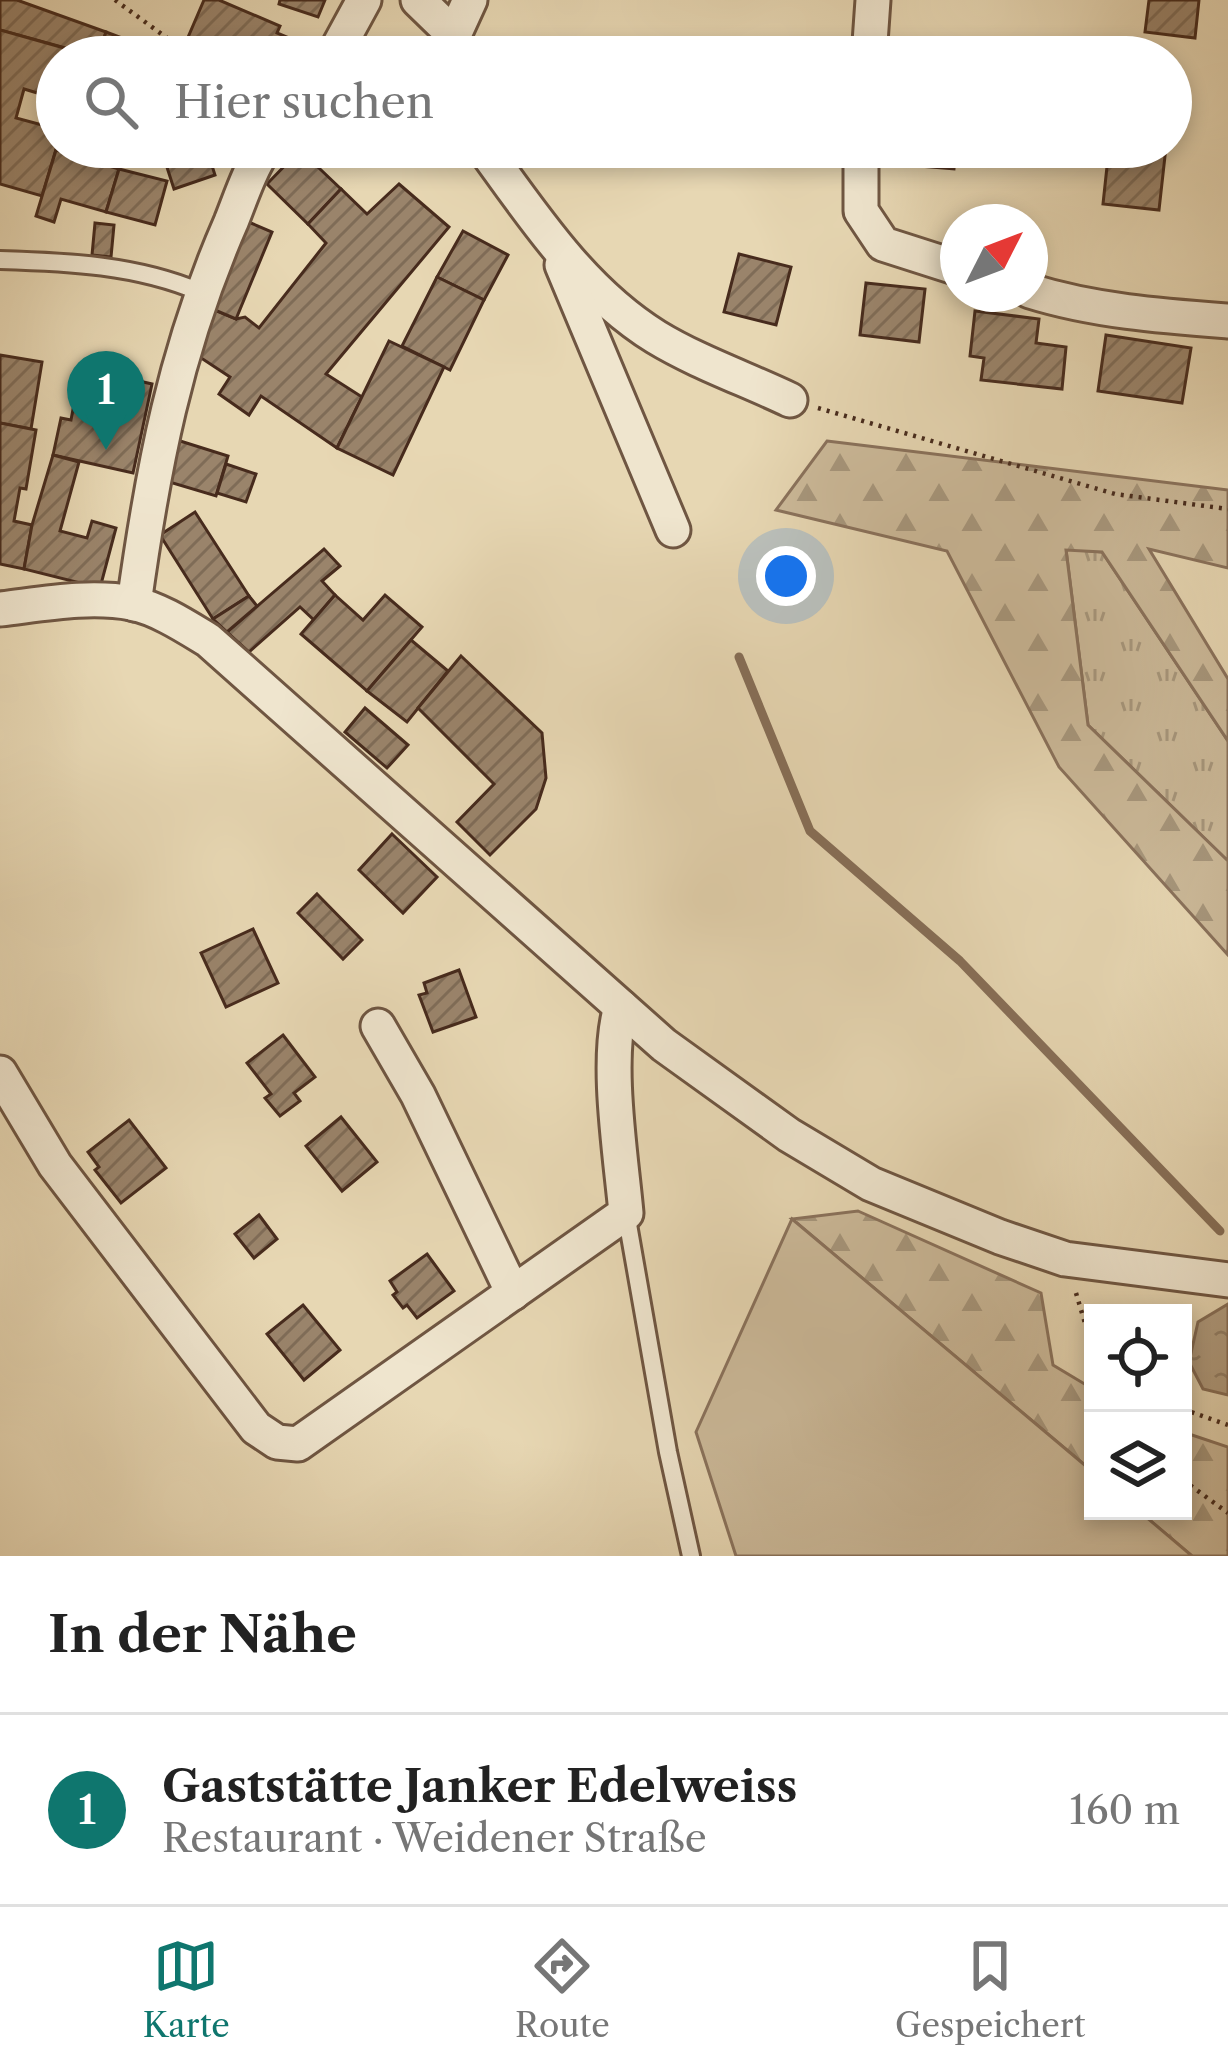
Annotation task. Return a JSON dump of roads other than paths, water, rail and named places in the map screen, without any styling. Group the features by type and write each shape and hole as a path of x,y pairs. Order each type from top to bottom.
{"street":[{"path":"344,36 364,0"},
{"path":"418,0 447,36"},
{"path":"458,36 470,0"},
{"path":"870,36 873,0"},
{"path":"134,604 154,461 200,292 256,168"},
{"path":"498,168 552,242 598,291 656,337 790,400"},
{"path":"861,168 861,211 883,244 940,262"},
{"path":"552,242 673,530"},
{"path":"1048,297 1162,316 1228,321"},
{"path":"0,608 90,600 134,604 208,640 664,1045 747,1107 872,1184 1000,1237 1065,1258 1228,1280"},
{"path":"0,1073 55,1165 256,1427 278,1442 298,1444 626,1213 616,1089 621,1006"},
{"path":"378,1026 418,1095 513,1293"}],"lane":[{"path":"0,260 160,275 200,292"},
{"path":"626,1213 663,1428 691,1556"}],"water":[{"path":"1228,1304 1228,1395 1203,1389 1192,1368 1198,1322"}],"waterway":[{"path":"739,657 810,831 960,961 1220,1231"}],"place":[{"name":"Gaststätte Janker Edelweiss","path":"106,450"}]}
